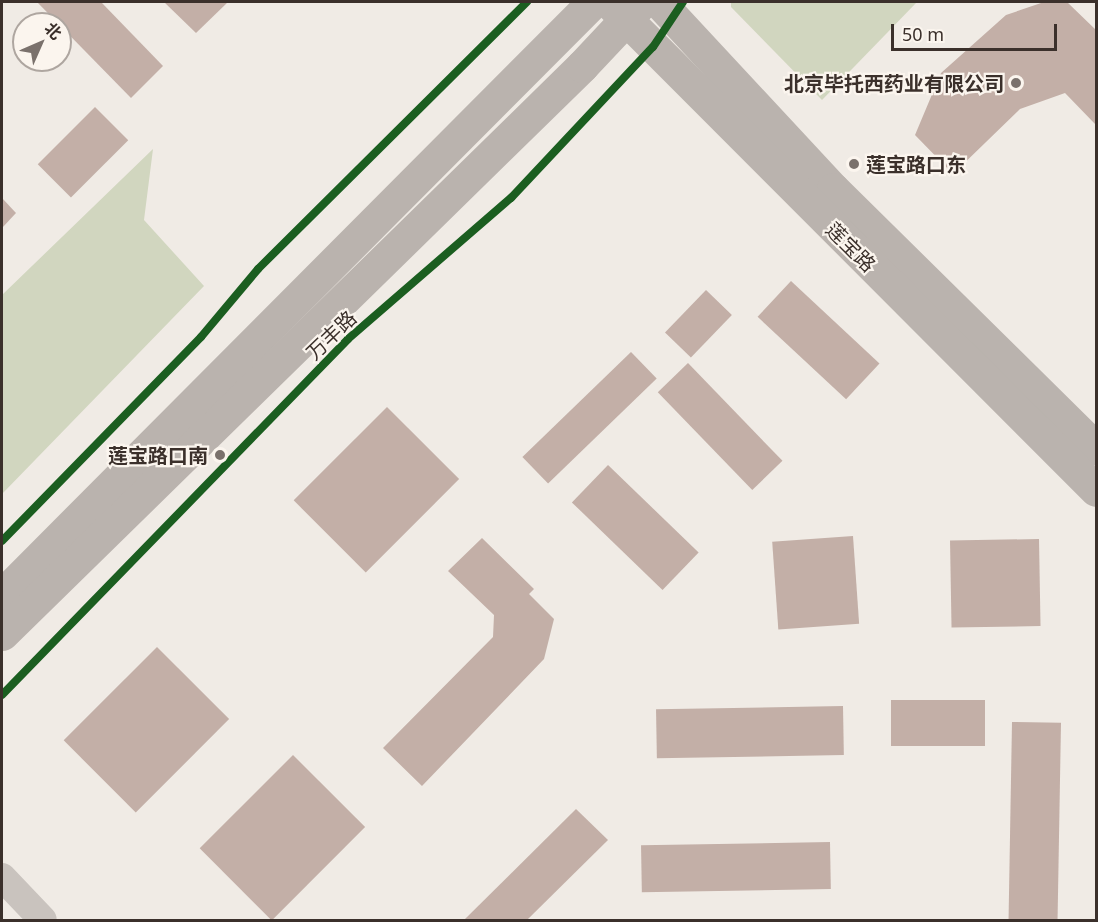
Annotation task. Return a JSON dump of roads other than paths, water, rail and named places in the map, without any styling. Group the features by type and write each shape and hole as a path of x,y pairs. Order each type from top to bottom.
{"main road":[{"path":"2,595 593,2"},
{"name":"莲宝路","path":"659,2 833,189 1096,448"},
{"name":"莲宝路","path":"626,8 1096,490"},
{"name":"万丰路","path":"2,634 626,8"}],"street":[{"path":"2,877 43,921"}],"place":[{"name":"北京毕托西药业有限公司","path":"1016,83"},
{"name":"莲宝路口东","path":"854,164"},
{"name":"莲宝路口南","path":"220,455"}]}
